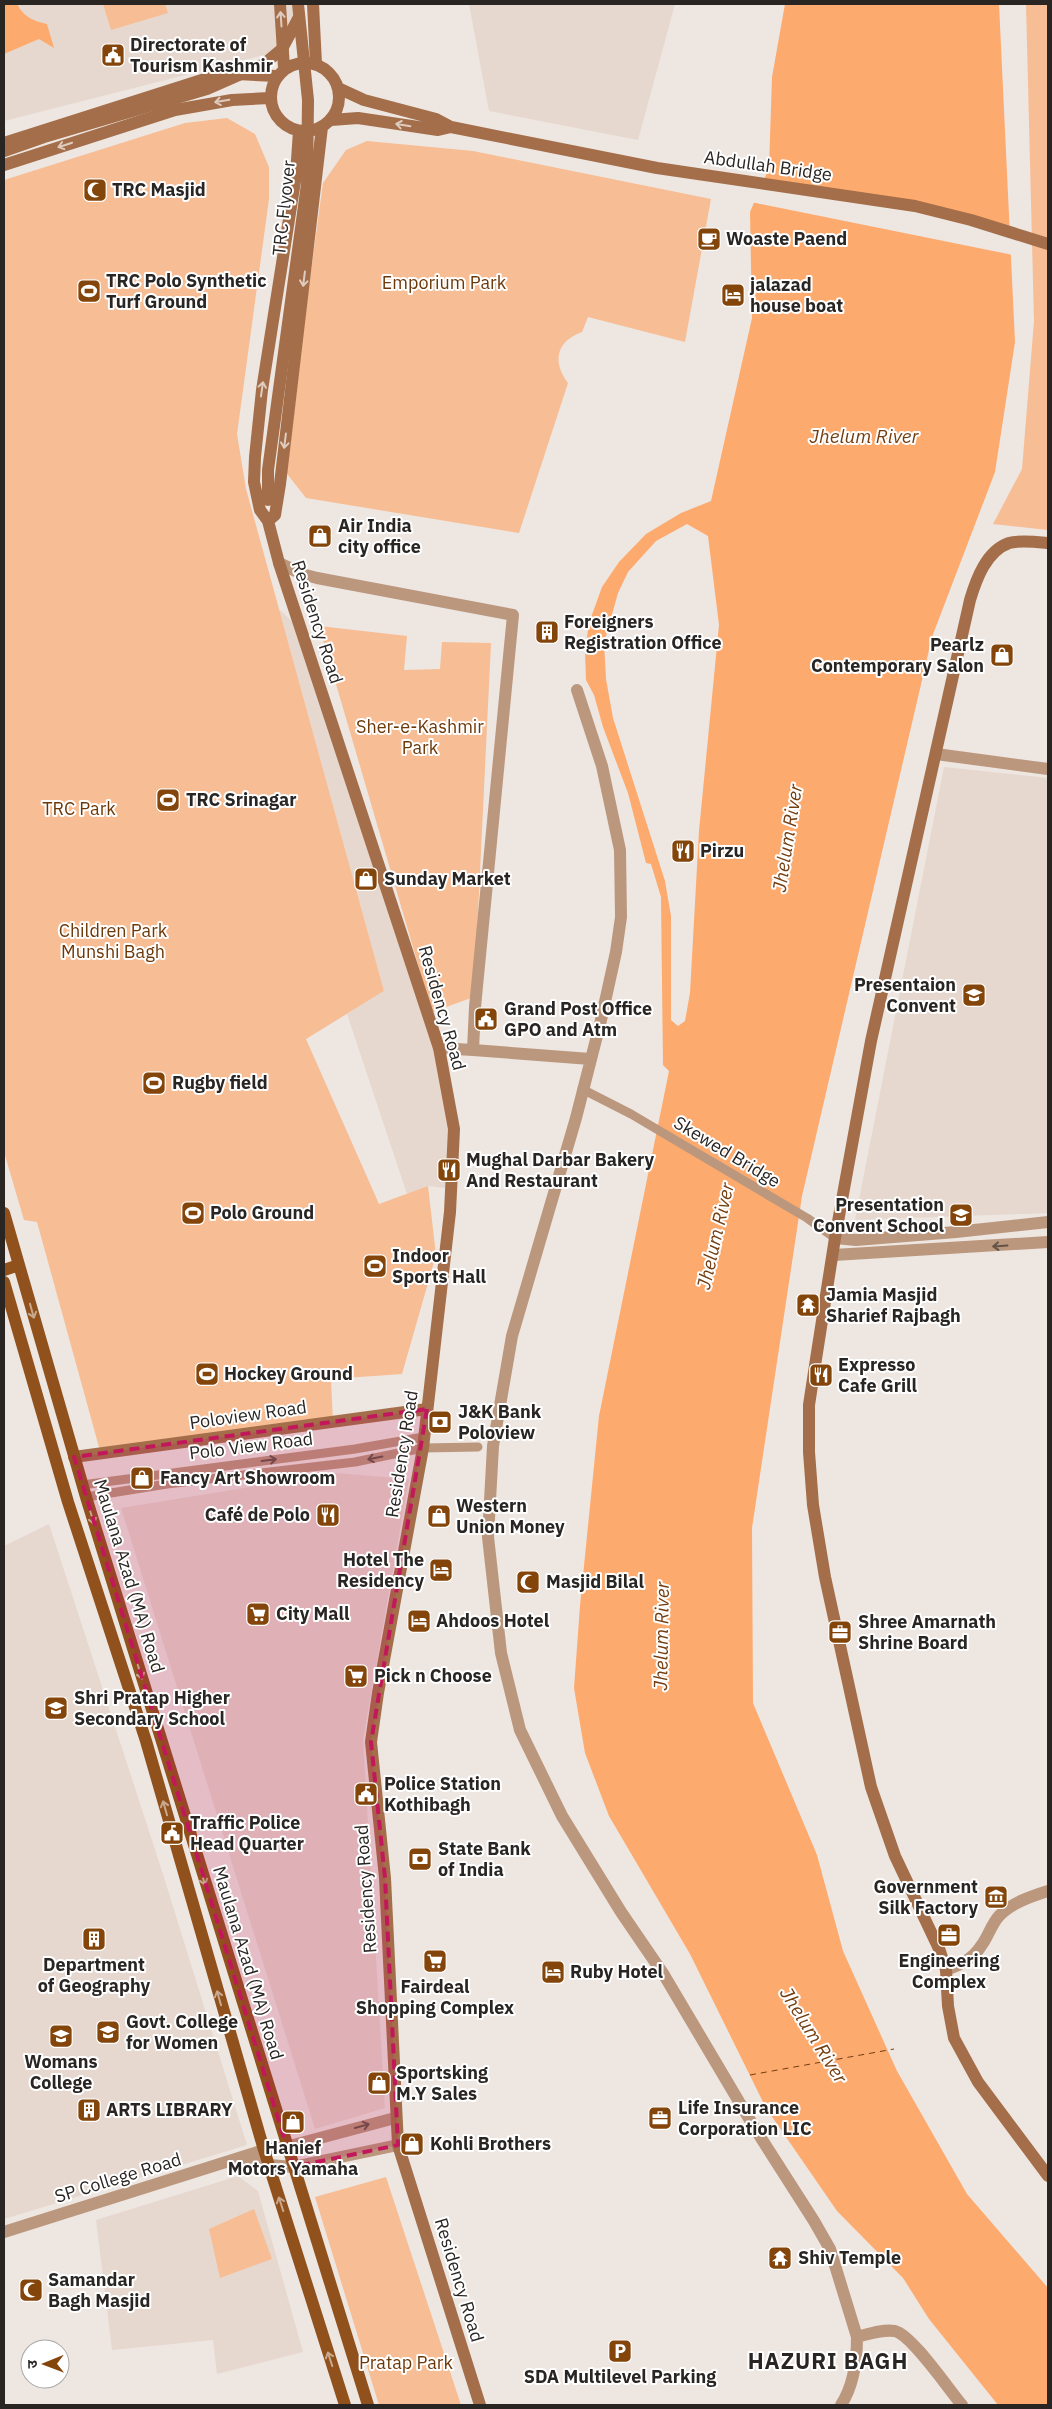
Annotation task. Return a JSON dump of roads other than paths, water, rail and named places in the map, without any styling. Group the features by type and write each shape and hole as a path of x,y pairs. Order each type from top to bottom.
{"main road":[{"path":"280,4 280,72"},
{"name":"TRC Flyover","path":"268,521 268,470 307,184 308,100 298,4"},
{"path":"313,4 316,64"},
{"path":"4,151 44,137 207,89 264,64 282,49 299,17"},
{"path":"268,521 275,515 327,123 337,110 339,99 338,88 334,78 326,69 316,64 294,63 280,72 272,86 270,98 273,110 279,120 288,127 299,131 311,131 327,123 358,118 438,130 451,127"},
{"path":"4,143 205,79 237,74 280,72"},
{"path":"338,88 364,100 436,119 451,127"},
{"path":"4,165 175,110 232,100 270,98"},
{"name":"Abdullah Bridge","path":"451,127 657,168 915,206 971,220 1048,244"},
{"name":"Residency Road","path":"299,131 296,175 262,390 254,482 260,510 268,521 279,563 439,1048 454,1129 450,1212 424,1442 378,1693 371,1742 385,1878 395,2118 398,2145 480,2405"},
{"path":"1048,543 1009,543 996,552 978,574 970,600 871,1041 835,1238 834,1255 809,1405 809,1452 813,1505 825,1577 871,1787 894,1856 940,1951 946,1970 948,2006 954,2038 978,2082 1048,2176"},
{"name":"Maulana Azad (MA) Road","path":"4,1213 84,1491 368,2405"},
{"path":"4,1270 19,1265"},
{"path":"4,1284 23,1279"},
{"name":"Maulana Azad (MA) Road","path":"4,1284 68,1502 146,1741 264,2150 345,2405"},
{"name":"Poloview Road","path":"74,1456 427,1408"}],"street":[{"path":"279,563 302,574 317,578 513,615 475,1007 473,1050"},
{"path":"577,690 602,766 620,850 621,916 616,952 590,1060 512,1336 486,1447 488,1537 501,1652 520,1730 562,1816 621,1912 664,1975 830,2249 857,2337 851,2386 841,2405"},
{"path":"936,754 1048,769"},
{"path":"439,1048 590,1060"},
{"name":"Skewed Bridge","path":"582,1089 631,1114 807,1218 835,1238"},
{"path":"835,1238 856,1240 1000,1229 1048,1222"},
{"path":"922,1235 923,1250"},
{"path":"834,1255 1048,1242"},
{"name":"Polo View Road","path":"84,1491 355,1449 424,1442 486,1447"},
{"path":"946,1970 960,1965 973,1956 1000,1915 1013,1905 1048,1891"},
{"name":"SP College Road","path":"4,2232 264,2150 395,2118"},
{"path":"242,2157 269,2165 293,2167 398,2145"},
{"path":"857,2337 881,2331 896,2331 911,2341 962,2405"}],"water":[{"path":"4,4 17,4 29,18 47,24 54,48 39,39 4,54"},
{"name":"Jhelum River","path":"785,4 999,4 1015,342 995,472 932,637 802,1196 752,1528 753,1703 817,1855 843,1951 897,2071 967,2194 1048,2288 1048,2405 998,2405 929,2319 903,2278 837,2211 766,2108 690,1954 609,1816 585,1753 574,1688 580,1606 599,1416 669,1071 663,1065 661,897 651,864 646,863 628,793 603,727 594,695 586,680 585,652 589,623 602,587 619,562 646,534 681,513 711,501 752,318 750,212 769,168 772,77","holes":["687,524 708,536 719,625 699,831 690,993 685,1021 678,1026 671,1020 671,916 665,881 613,718 606,679 604,643 618,593 628,572 656,541"]}],"place":[{"name":"Directorate of Tourism Kashmir","path":"113,55"},
{"name":"TRC Masjid","path":"95,190"},
{"name":"Woaste Paend","path":"709,239"},
{"name":"TRC Polo Synthetic Turf Ground","path":"89,291"},
{"name":"jalazad house boat","path":"733,295"},
{"name":"Air India city office","path":"320,536"},
{"name":"Foreigners Registration Office","path":"547,632"},
{"name":"Pearlz Contemporary Salon","path":"1002,655"},
{"name":"TRC Srinagar","path":"168,800"},
{"name":"Pirzu","path":"683,851"},
{"name":"Sunday Market","path":"366,879"},
{"name":"Presentaion Convent","path":"974,995"},
{"name":"Grand Post Office GPO and Atm","path":"486,1019"},
{"name":"Rugby field","path":"154,1083"},
{"name":"Mughal Darbar Bakery And Restaurant","path":"449,1170"},
{"name":"Polo Ground","path":"193,1213"},
{"name":"Presentation Convent School","path":"961,1215"},
{"name":"Indoor Sports Hall","path":"375,1266"},
{"name":"Jamia Masjid Sharief Rajbagh","path":"808,1305"},
{"name":"Hockey Ground","path":"207,1374"},
{"name":"Expresso Cafe Grill","path":"821,1375"},
{"name":"J&K Bank Poloview","path":"440,1422"},
{"name":"Fancy Art Showroom","path":"142,1478"},
{"name":"Café de Polo","path":"328,1515"},
{"name":"Western Union Money","path":"439,1516"},
{"name":"Hotel The Residency","path":"441,1570"},
{"name":"Masjid Bilal","path":"528,1582"},
{"name":"City Mall","path":"258,1614"},
{"name":"Ahdoos Hotel","path":"419,1621"},
{"name":"Shree Amarnath Shrine Board","path":"840,1632"},
{"name":"Pick n Choose","path":"356,1676"},
{"name":"Shri Pratap Higher Secondary School","path":"56,1708"},
{"name":"Police Station Kothibagh","path":"366,1794"},
{"name":"Traffic Police Head Quarter","path":"172,1833"},
{"name":"State Bank of India","path":"420,1859"},
{"name":"Government Silk Factory","path":"996,1897"},
{"name":"Engineering Complex","path":"949,1935"},
{"name":"Department of Geography","path":"94,1939"},
{"name":"Fairdeal Shopping Complex","path":"435,1961"},
{"name":"Ruby Hotel","path":"553,1972"},
{"name":"Govt. College for Women","path":"108,2032"},
{"name":"Womans College","path":"61,2036"},
{"name":"Sportsking M.Y Sales","path":"379,2083"},
{"name":"ARTS LIBRARY","path":"89,2110"},
{"name":"Life Insurance Corporation LIC","path":"660,2118"},
{"name":"Hanief Motors Yamaha","path":"293,2122"},
{"name":"Kohli Brothers","path":"412,2144"},
{"name":"Shiv Temple","path":"780,2258"},
{"name":"Samandar Bagh Masjid","path":"31,2290"},
{"name":"SDA Multilevel Parking","path":"620,2351"}],"district":[{"name":"HAZURI BAGH","path":"828,2361"}],"park label":[{"name":"Emporium Park","path":"444,283"},
{"name":"Sher-e-Kashmir Park","path":"420,738"},
{"name":"TRC Park","path":"79,809"},
{"name":"Children Park Munshi Bagh","path":"113,941"},
{"name":"Pratap Park","path":"406,2363"}]}
